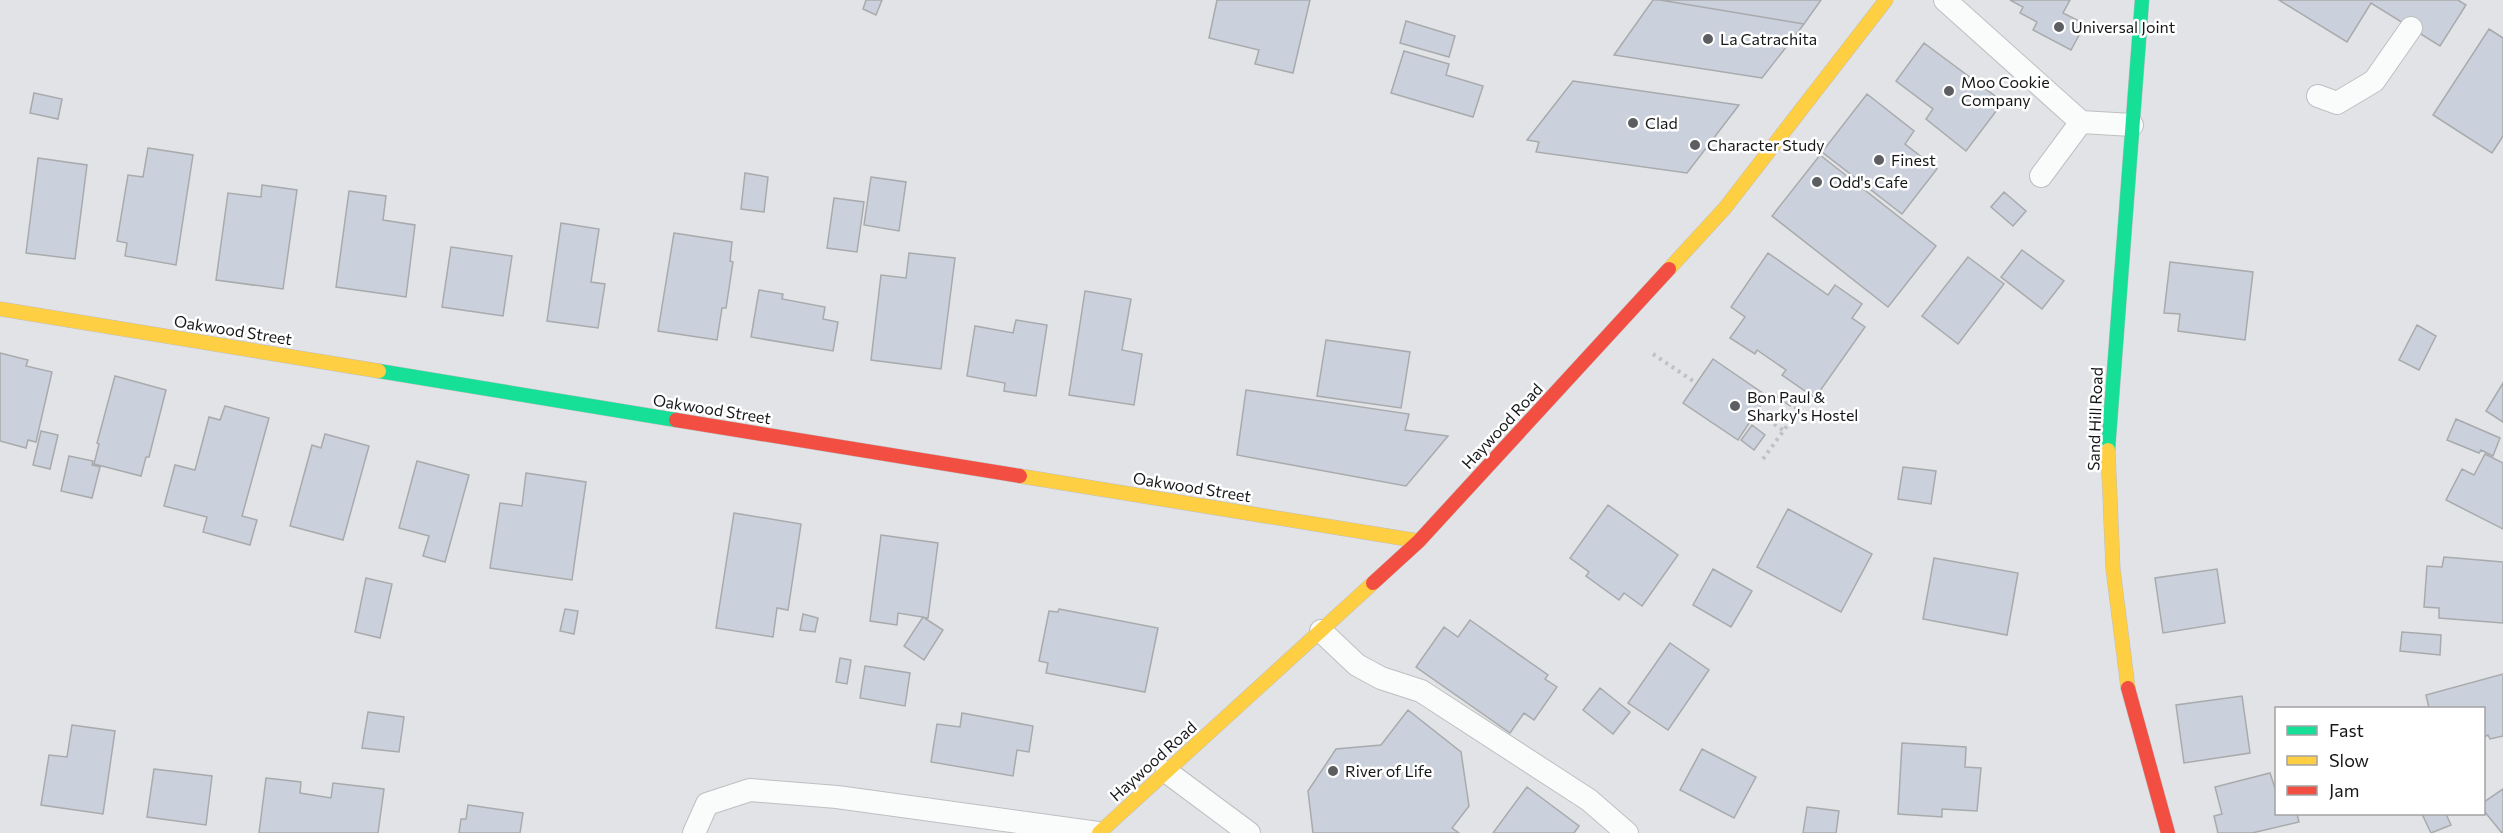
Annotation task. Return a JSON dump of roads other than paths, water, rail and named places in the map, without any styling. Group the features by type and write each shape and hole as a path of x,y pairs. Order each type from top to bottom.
{"street":[{"name":"Haywood Road","path":"1099,833 1419,541 1725,208 1887,0"},
{"name":"Sand Hill Road","path":"2142,0 2107,437 2114,569 2126,680 2168,833"},
{"name":"Oakwood Street","path":"0,309 1419,541"}],"lane":[{"path":"1945,0 2081,122 2132,125"},
{"path":"2318,96 2337,103 2374,81 2411,28"},
{"path":"2041,176 2081,122"},
{"path":"1321,631 1357,665 1381,678 1421,691 1589,800 1627,833"},
{"path":"1167,772 1249,833"},
{"path":"694,833 707,804 750,790 837,797 1099,833"}],"place":[{"name":"Universal Joint","path":"2059,27"},
{"name":"La Catrachita","path":"1708,39"},
{"name":"Moo Cookie Company","path":"1949,91"},
{"name":"Clad","path":"1633,123"},
{"name":"Character Study","path":"1695,145"},
{"name":"Finest","path":"1879,160"},
{"name":"Odd's Cafe","path":"1817,182"},
{"name":"Bon Paul & Sharky's Hostel","path":"1735,406"},
{"name":"River of Life","path":"1333,771"}]}
